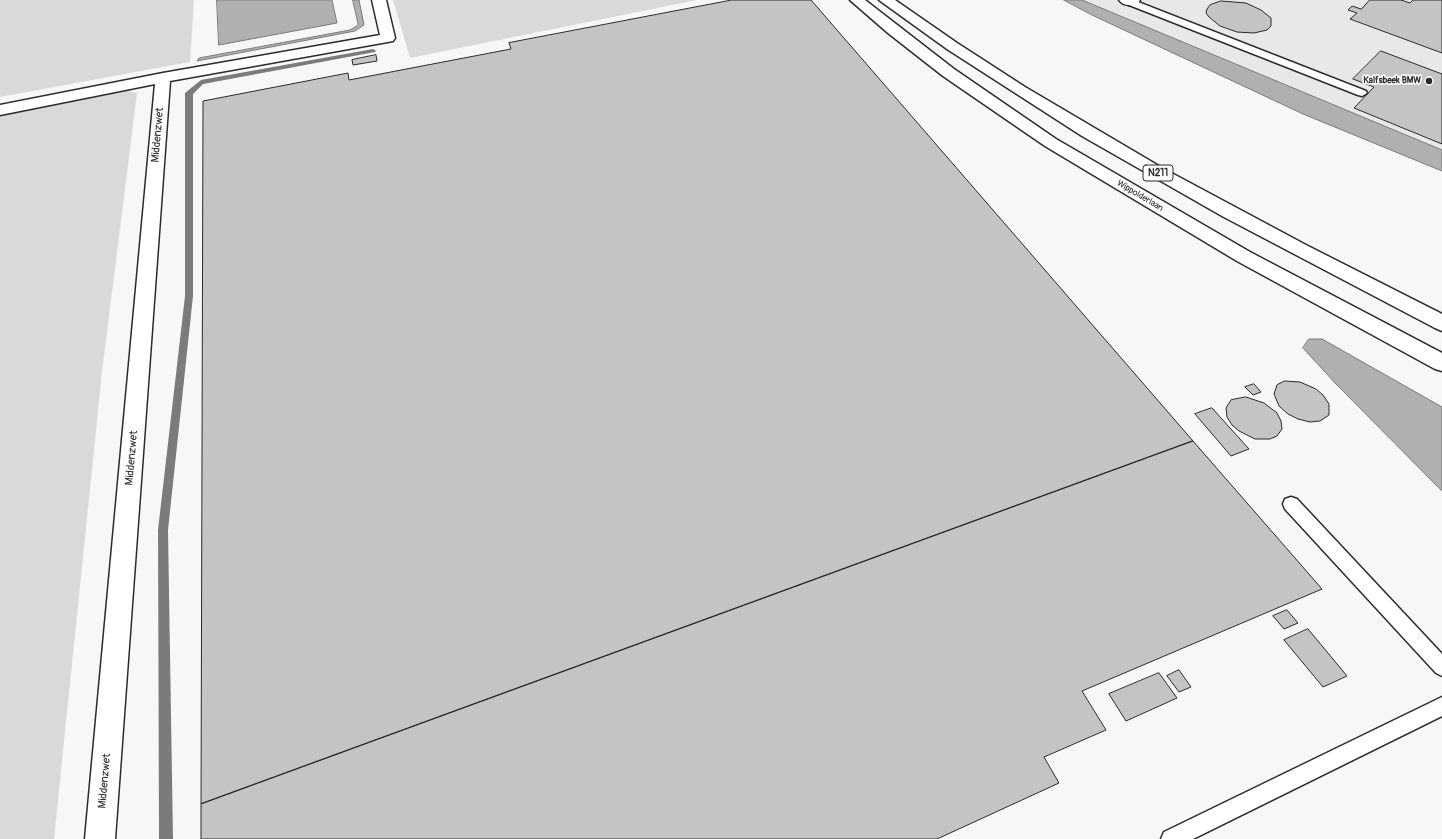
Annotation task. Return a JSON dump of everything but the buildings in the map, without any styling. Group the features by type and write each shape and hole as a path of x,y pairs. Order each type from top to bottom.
{"main road":[{"path":"0,110 163,78 388,38 379,0"},
{"name":"Wippolderlaan","path":"857,0 941,67 1007,114 1055,145 1275,276 1442,363"},
{"name":"N211","path":"886,0 945,42 1100,139 1214,205 1349,277 1442,323"},
{"name":"Middenzwet","path":"100,839 163,78"}],"lane":[{"path":"1129,0 1362,93"},
{"path":"1291,504 1442,667"},
{"path":"1171,839 1442,706"}],"shaded area":[{"path":"0,0 194,0 190,62 0,97"},
{"path":"217,0 332,0 337,23 219,45"},
{"path":"353,0 359,0 364,25 355,31 197,61 199,58 350,30 358,25"},
{"path":"393,0 697,0 410,58"},
{"path":"1064,0 1082,0 1442,150 1442,171 1303,114 1092,15"},
{"path":"1075,0 1442,0 1442,155"},
{"path":"124,90 137,93 102,372 54,839 0,839 0,113"},
{"path":"1309,339 1322,339 1442,407 1442,491 1336,384 1303,348"}],"waterway":[{"path":"166,839 163,530 189,296 189,93 201,82 373,51"}],"place":[{"name":"Kalfsbeek BMW","path":"1429,81"}]}
